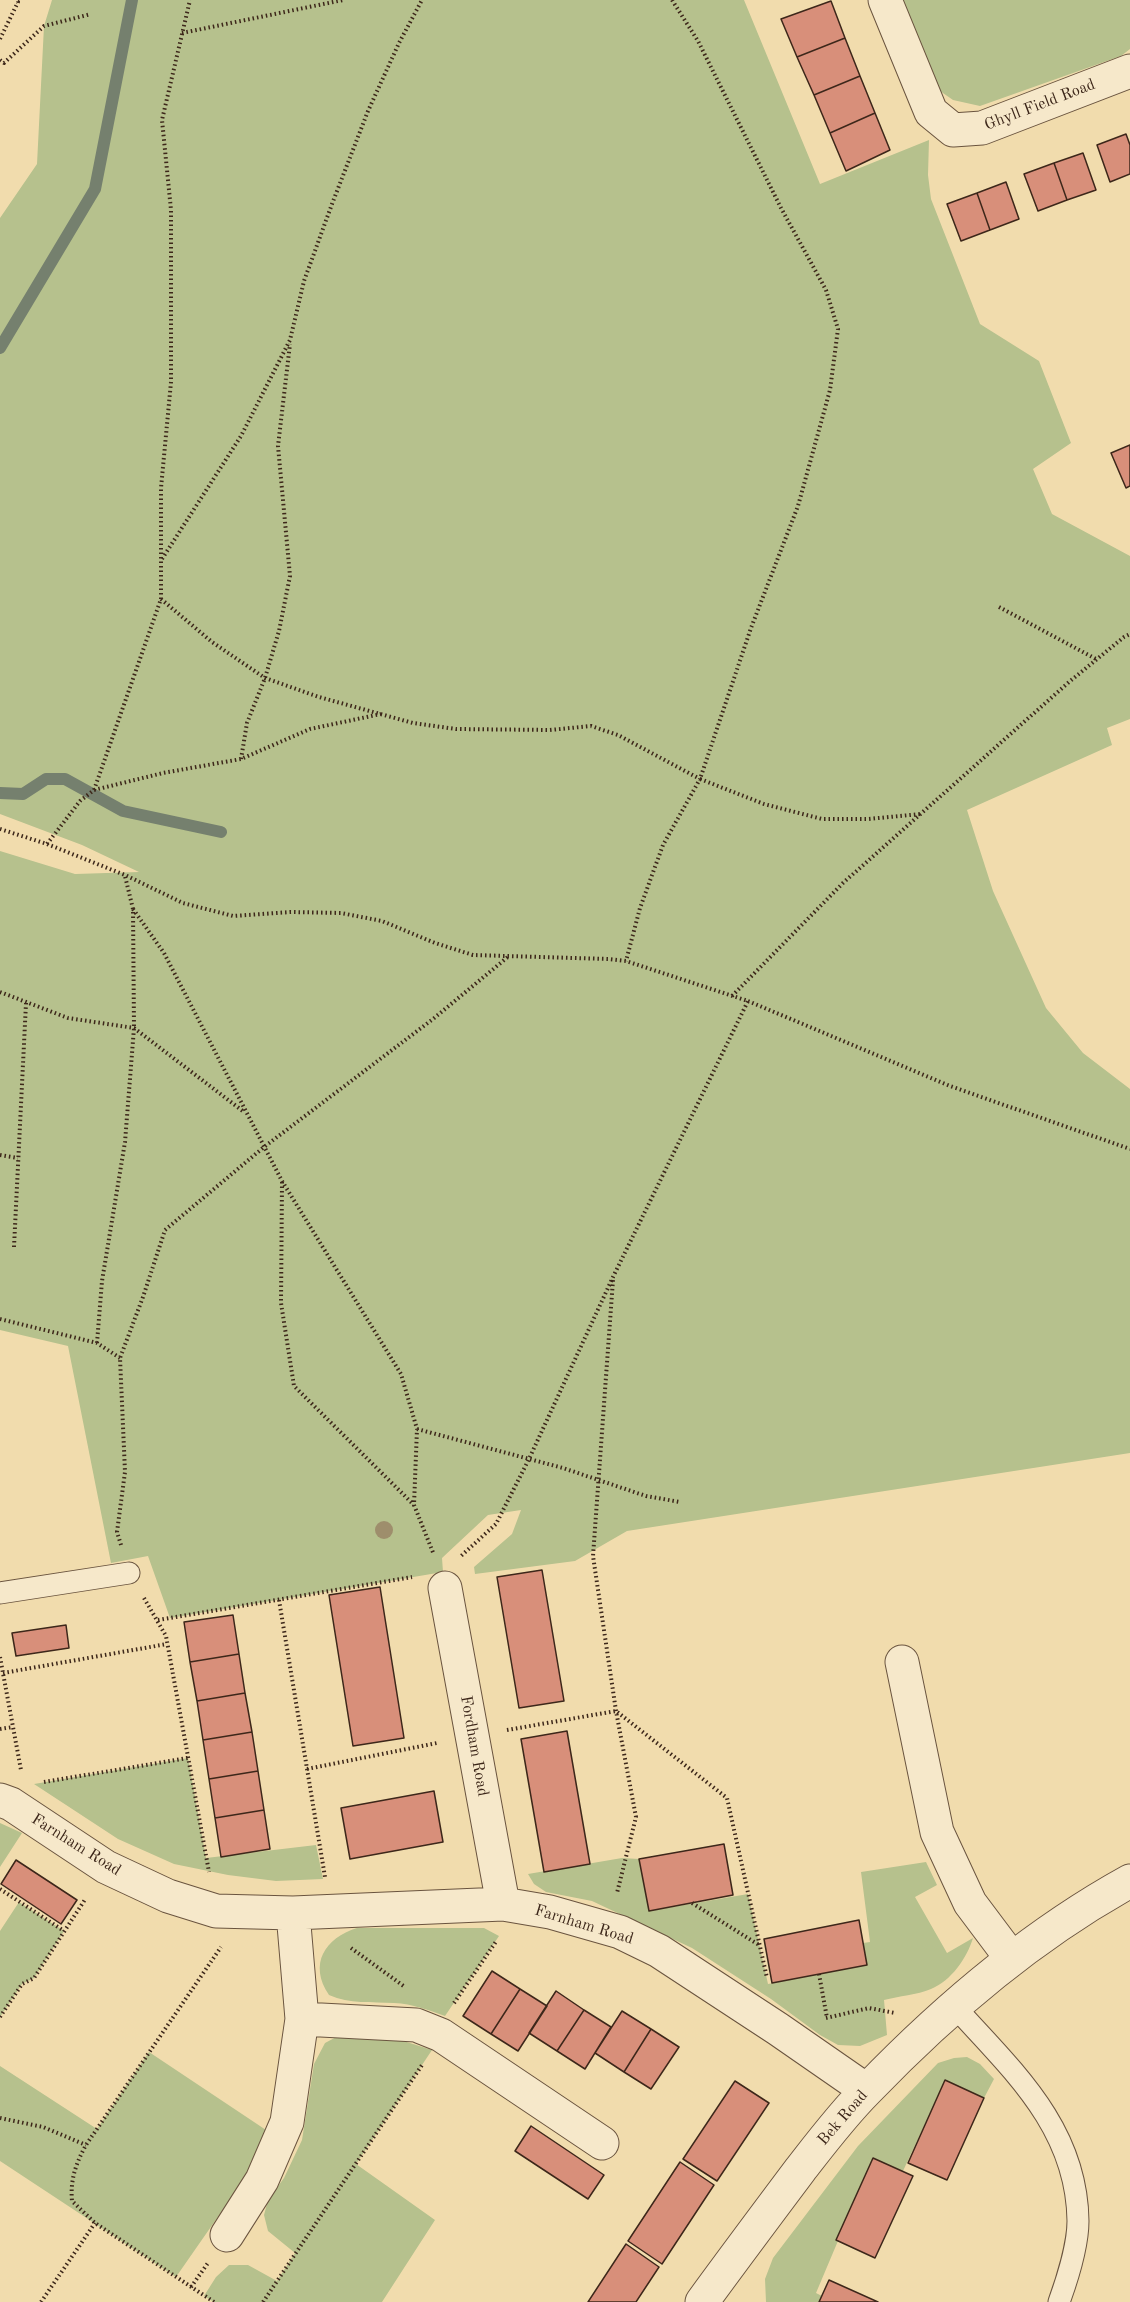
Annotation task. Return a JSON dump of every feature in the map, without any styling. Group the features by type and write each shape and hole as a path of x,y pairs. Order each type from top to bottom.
{"street":[{"name":"Ghyll Field Road","path":"885,0 931,112 953,130 982,128 1130,71"},
{"name":"Fordham Road","path":"434,1576 503,1904"},
{"path":"902,1662 937,1832 970,1903 1012,1959"},
{"name":"Farnham Road","path":"12,1797 106,1867 168,1896 230,1912 294,1913 503,1904 550,1912 620,1932 659,1951 778,2029 866,2091"},
{"name":"Bek Road","path":"702,2302 822,2142 866,2091 947,2014 1012,1959 1091,1902 1130,1881"},
{"path":"227,2235 262,2180 287,2122 302,2019 294,1913"},
{"path":"302,2019 416,2025 441,2035 602,2143"}],"lane":[{"path":"0,1593 129,1573"},
{"path":"947,2014 1030,2090 1056,2130 1073,2175 1078,2223 1068,2277 1059,2302"}],"path":[{"path":"0,39 18,2 15,0"},
{"path":"94,790 161,599 161,488 171,382 171,210 162,120 190,0"},
{"path":"182,33 251,21 343,0"},
{"path":"241,759 247,723 265,678 279,631 290,576 278,446 290,340 304,281 368,111 399,43 422,0"},
{"path":"626,962 640,908 663,845 700,779 751,628 798,506 830,390 838,329 826,290 781,208 698,41 672,0"},
{"path":"0,60 4,63 44,26 91,14"},
{"path":"161,560 241,436 290,340"},
{"path":"161,599 212,642 265,678 319,698 413,723 456,729 550,730 591,726 618,735 700,779 765,804 822,819 868,819 921,814"},
{"path":"999,607 1096,659"},
{"path":"732,996 843,883 1096,659 1124,636 1130,634"},
{"path":"47,844 80,801 94,790 163,773 241,759 310,729 381,714"},
{"path":"0,829 47,844 125,875 183,903 233,916 291,912 341,913 382,921 435,943 473,955 608,959 626,962 748,1001 950,1086 1130,1149"},
{"path":"97,1343 102,1281 125,1142 134,1028 133,909 125,875"},
{"path":"133,909 164,953 282,1181 401,1374 417,1429 414,1505 434,1576 158,1620"},
{"path":"213,2302 95,2223 72,2201 71,2189 75,2165 230,1912 188,1758 166,1636 129,1573 117,1532 125,1472 120,1358 165,1230 264,1147 433,1019 510,956"},
{"path":"0,992 68,1018 134,1028 246,1113"},
{"path":"458,1558 496,1524 529,1459 613,1277 748,1001"},
{"path":"14,1247 26,1003"},
{"path":"0,1155 18,1158"},
{"path":"282,1181 281,1303 294,1386 414,1505"},
{"path":"613,1277 593,1556 616,1711 636,1816 615,1902 620,1932"},
{"path":"0,1319 97,1343 120,1358"},
{"path":"417,1429 529,1459 646,1496 680,1502"},
{"path":"279,1600 335,1937 409,1989"},
{"path":"3,1673 167,1644"},
{"path":"0,1657 13,1727 12,1797 188,1758"},
{"path":"616,1711 727,1798 778,2029 869,2008 947,2014"},
{"path":"0,1729 13,1727"},
{"path":"0,2017 22,1984 34,1978 106,1867"},
{"path":"0,1889 64,1931"},
{"path":"692,1903 759,1945"},
{"path":"263,2302 441,2035 445,2016 500,1936 503,1904"},
{"path":"819,1974 827,2018"},
{"path":"0,2118 43,2127 86,2145"},
{"path":"40,2302 95,2223"}],"green space":[{"path":"52,0 744,0 820,184 929,140 928,175 931,199 980,324 1039,361 1071,443 1033,469 1052,514 1130,556 1130,719 1107,728 1112,745 967,810 993,891 1046,1008 1083,1053 1130,1089 1130,1453 627,1531 575,1561 475,1574 474,1567 512,1534 521,1510 488,1515 442,1558 443,1572 170,1618 148,1556 111,1563 68,1346 0,1330 0,851 75,874 139,872 82,845 0,814 0,218 37,164 44,26"},
{"path":"895,0 1130,0 1130,49 1121,56 980,106 953,100 930,84"},
{"path":"188,1758 206,1858 316,1845 323,1879 276,1881 228,1875 174,1864 118,1839 34,1784"},
{"path":"0,1823 22,1833 0,1867"},
{"path":"622,1858 639,1859 649,1911 748,1894 768,1984 867,1965 863,1943 870,1942 861,1872 926,1862 937,1885 915,1897 947,1953 973,1938 957,1968 938,1985 920,1993 884,2000 887,2035 860,2046 838,2045 692,1948 592,1901 546,1892 534,1884 528,1874"},
{"path":"19,1902 64,1931 34,1978 22,1984 0,2017 0,1931"},
{"path":"357,1928 484,1928 499,1936 445,2016 408,2005 353,2001 329,1995 320,1973 323,1954 336,1938"},
{"path":"342,2034 394,2038 432,2050 356,2164 435,2220 382,2302 214,2302 204,2296 216,2277 229,2265 248,2265 277,2281 295,2253 268,2231 264,2215 268,2200 284,2178 302,2140 314,2064 325,2043"},
{"path":"149,2052 269,2132 247,2175 176,2277 0,2161 0,2066 97,2129"},
{"path":"967,2057 980,2064 994,2079 984,2098 945,2081 903,2171 873,2158 816,2293 822,2296 819,2302 766,2302 765,2279 773,2258 858,2146 938,2063"}],"building":[{"path":"831,1 845,38 797,57 781,19"},
{"path":"845,38 860,76 814,95 797,57"},
{"path":"860,76 875,113 830,133 814,95"},
{"path":"875,113 890,150 846,171 830,133"},
{"path":"1126,134 1130,145 1130,174 1110,182 1097,145"},
{"path":"1083,153 1096,190 1067,200 1054,163"},
{"path":"1054,163 1067,200 1038,211 1024,174"},
{"path":"1006,182 1019,219 990,230 977,193"},
{"path":"977,193 990,230 961,241 947,204"},
{"path":"1130,445 1130,486 1126,488 1111,453"},
{"path":"542,1570 564,1701 519,1708 497,1577"},
{"path":"380,1587 404,1738 353,1746 329,1595"},
{"path":"233,1615 239,1654 190,1662 184,1622"},
{"path":"66,1625 69,1648 16,1656 12,1633"},
{"path":"239,1654 245,1693 197,1701 190,1662"},
{"path":"245,1693 252,1732 203,1740 197,1701"},
{"path":"567,1731 590,1864 544,1872 521,1739"},
{"path":"252,1732 258,1771 209,1779 203,1740"},
{"path":"258,1771 264,1810 215,1818 209,1779"},
{"path":"434,1791 443,1842 350,1859 341,1808"},
{"path":"264,1810 270,1849 221,1857 215,1818"},
{"path":"724,1844 733,1895 649,1911 639,1859"},
{"path":"16,1860 77,1900 61,1924 1,1884"},
{"path":"859,1920 867,1965 772,1983 764,1939"},
{"path":"492,1971 520,1989 491,2034 463,2016"},
{"path":"520,1989 547,2006 518,2051 491,2034"},
{"path":"556,1991 584,2010 557,2051 529,2033"},
{"path":"584,2010 611,2027 585,2069 557,2051"},
{"path":"622,2011 651,2029 624,2072 595,2053"},
{"path":"651,2029 679,2047 651,2089 624,2072"},
{"path":"945,2080 984,2098 947,2180 908,2163"},
{"path":"735,2081 769,2103 717,2181 683,2159"},
{"path":"531,2126 604,2175 588,2199 515,2151"},
{"path":"873,2158 913,2176 875,2258 836,2240"},
{"path":"680,2162 714,2185 662,2264 628,2241"},
{"path":"626,2244 659,2267 636,2302 588,2302"},
{"path":"829,2280 878,2302 819,2302"}],"waterway":[{"path":"0,348 95,189 132,0"},
{"path":"0,793 23,794 46,779 65,779 123,811 221,832"}]}
